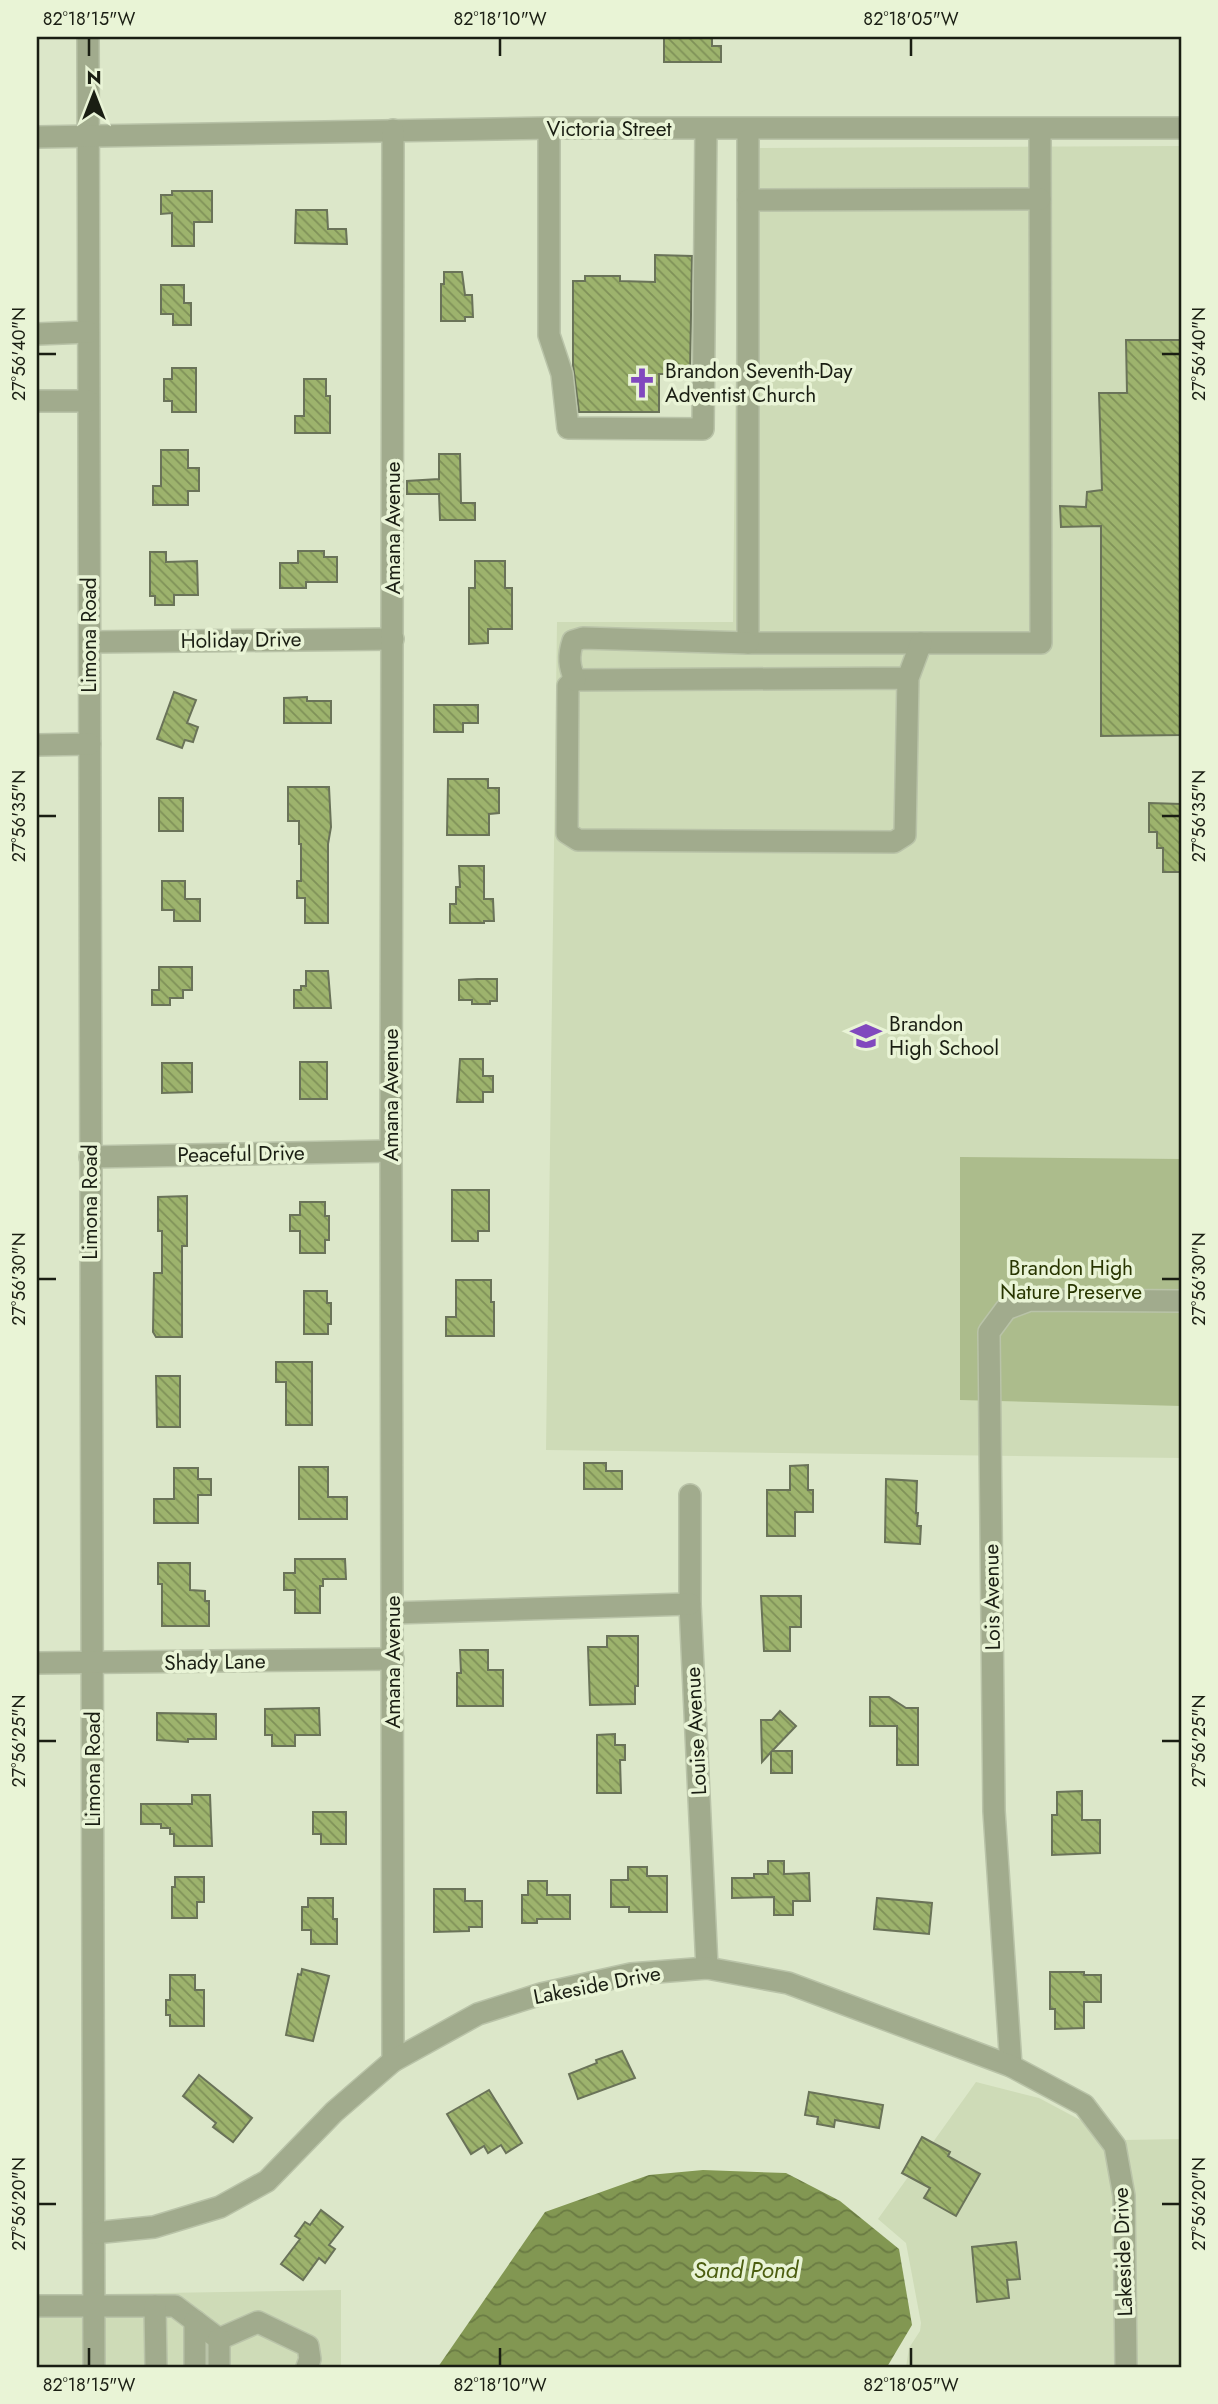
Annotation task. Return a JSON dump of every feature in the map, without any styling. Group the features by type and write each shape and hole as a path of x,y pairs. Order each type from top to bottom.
{"street":[{"name":"Limona Road","path":"88,37 94,2367"},
{"name":"Victoria Street","path":"37,137 549,128 1181,128"},
{"path":"549,128 550,335 562,374 568,428 690,429 703,429 706,129"},
{"path":"748,129 748,643"},
{"name":"Amana Avenue","path":"393,130 393,2061"},
{"path":"575,680 569,668 569,654 573,641 583,638 748,643 1041,643 1040,130"},
{"path":"748,200 1040,199"},
{"path":"37,334 88,332"},
{"path":"37,401 88,401"},
{"name":"Holiday Drive","path":"90,642 393,639"},
{"path":"908,678 575,680 568,686 567,833 578,840 894,842 905,835 908,678 920,643"},
{"path":"37,745 90,744"},
{"name":"Peaceful Drive","path":"90,1157 391,1151"},
{"name":"Lois Avenue","path":"1011,2066 995,1811 989,1332 1006,1309 1030,1300 1181,1301"},
{"name":"Louise Avenue","path":"690,1495 691,1604 707,1968"},
{"path":"393,1613 691,1604"},
{"name":"Shady Lane","path":"37,1663 393,1659"},
{"name":"Lakeside Drive","path":"94,2233 154,2227 220,2207 267,2181 334,2112 393,2061 478,2014 541,1994 631,1973 707,1968 788,1983 1011,2066 1084,2105 1115,2146 1124,2196 1126,2367"},
{"path":"37,2306 175,2306 219,2339"},
{"path":"155,2306 156,2367"},
{"path":"195,2321 195,2367"},
{"path":"219,2339 258,2322 308,2346 310,2359 307,2367"},
{"path":"219,2339 219,2367"}],"shaded area":[{"name":"Brandon High School","path":"1181,146 1181,1458 546,1450 557,622 733,622 738,148"},
{"path":"976,2082 1039,2098 1084,2122 1105,2152 1114,2197 1115,2367 906,2367 909,2348 920,2331 921,2323 906,2243 878,2219"},
{"path":"1181,2139 1181,2367 1136,2367 1123,2140"},
{"path":"341,2290 341,2367 37,2367 37,2295"}],"green space":[{"name":"Brandon High Nature Preserve","path":"960,1157 1181,1159 1181,1406 960,1400"}],"water":[{"name":"Sand Pond","path":"703,2170 786,2173 840,2201 899,2249 912,2325 887,2367 438,2367 545,2212 649,2175"}],"building":[{"path":"664,37 712,37 712,46 721,46 721,62 664,62"},
{"path":"172,191 212,191 212,222 194,222 194,246 172,246 172,213 161,214 161,195 172,195"},
{"path":"296,210 327,210 328,229 346,229 347,244 295,243"},
{"path":"655,255 692,256 690,374 659,374 659,412 579,412 573,365 573,281 585,281 585,276 620,276 620,281 655,282"},
{"path":"444,272 462,272 465,295 472,295 473,317 465,317 465,321 441,321 441,284 444,284"},
{"path":"161,285 184,285 184,303 191,303 191,325 173,325 173,314 161,314"},
{"path":"1126,340 1181,340 1181,735 1101,736 1101,526 1061,527 1060,506 1086,507 1087,492 1102,490 1099,393 1127,393"},
{"path":"172,368 196,368 196,412 172,412 172,401 164,401 164,379 172,379"},
{"path":"304,379 326,379 326,396 330,396 330,433 295,433 295,416 304,416"},
{"path":"161,450 188,450 188,468 199,468 199,491 188,491 188,505 153,505 153,486 161,486"},
{"path":"439,454 460,454 461,503 475,503 475,520 440,520 439,494 407,494 407,481 439,479"},
{"path":"298,551 324,551 324,557 337,557 337,582 306,582 306,588 280,588 280,563 298,563"},
{"path":"150,552 166,552 166,562 197,561 198,595 174,595 174,605 155,605 155,596 150,596"},
{"path":"475,561 505,561 505,588 512,588 512,629 488,629 488,643 469,644 469,588 475,588"},
{"path":"174,692 196,700 187,723 198,727 193,742 185,740 182,748 157,739"},
{"path":"307,697 307,701 331,701 331,723 284,723 284,698"},
{"path":"434,705 478,705 478,723 463,723 463,732 434,732"},
{"path":"448,779 488,779 488,788 499,788 499,813 489,814 489,835 447,835"},
{"path":"288,787 329,787 331,827 328,844 328,923 305,923 305,898 297,898 297,881 301,881 301,844 299,821 288,821"},
{"path":"159,798 183,798 183,831 159,831"},
{"path":"1149,803 1181,804 1181,872 1163,872 1163,848 1157,848 1157,832 1149,832"},
{"path":"459,866 484,866 484,899 493,899 494,921 450,923 450,904 456,904 456,887 460,887"},
{"path":"162,881 185,881 185,899 200,899 200,921 174,921 174,910 162,910"},
{"path":"159,967 192,967 192,990 183,990 183,998 170,998 170,1005 152,1005 152,990 159,990"},
{"path":"306,971 328,971 331,1008 294,1008 294,990 301,990 301,986 306,986"},
{"path":"497,979 497,1001 490,1001 490,1004 472,1004 472,1000 459,1000 459,980"},
{"path":"460,1059 483,1059 483,1076 493,1076 493,1092 483,1092 483,1102 457,1102"},
{"path":"300,1062 327,1062 327,1099 300,1099"},
{"path":"162,1063 192,1063 192,1092 162,1093"},
{"path":"452,1190 489,1190 489,1231 478,1231 478,1241 452,1241"},
{"path":"187,1196 187,1246 182,1246 182,1337 156,1337 153,1332 154,1273 162,1273 162,1231 158,1231 158,1197"},
{"path":"300,1202 325,1202 325,1216 329,1216 329,1240 325,1240 325,1253 300,1253 300,1231 290,1231 290,1215 300,1215"},
{"path":"456,1280 491,1280 494,1336 446,1336 446,1317 456,1317"},
{"path":"304,1291 327,1291 327,1303 331,1303 328,1334 304,1334"},
{"path":"276,1362 312,1362 312,1425 286,1425 286,1382 276,1382"},
{"path":"156,1376 180,1376 180,1427 157,1427"},
{"path":"584,1463 606,1463 606,1471 622,1471 622,1489 584,1489"},
{"path":"808,1465 808,1490 813,1490 813,1512 795,1512 795,1536 767,1536 767,1490 790,1490 790,1466"},
{"path":"299,1467 328,1467 328,1497 347,1497 347,1519 299,1519"},
{"path":"174,1468 198,1468 198,1479 211,1479 211,1495 198,1495 198,1523 154,1523 154,1499 174,1499"},
{"path":"886,1479 917,1481 916,1513 917,1526 921,1526 920,1544 885,1542"},
{"path":"295,1559 345,1559 346,1579 323,1579 323,1586 320,1586 320,1613 295,1613 295,1590 284,1590 284,1573 295,1573"},
{"path":"158,1563 190,1563 190,1590 205,1591 205,1601 209,1601 209,1626 162,1626 162,1584 158,1584"},
{"path":"761,1596 801,1596 801,1627 790,1627 790,1651 764,1651"},
{"path":"607,1636 638,1636 638,1686 635,1686 635,1704 590,1705 588,1647 607,1647"},
{"path":"460,1650 488,1650 488,1670 503,1670 503,1706 457,1706 457,1673 461,1673"},
{"path":"870,1697 889,1697 906,1708 918,1708 918,1765 897,1765 897,1726 870,1726"},
{"path":"319,1708 320,1735 295,1735 295,1746 272,1746 272,1735 265,1735 265,1709"},
{"path":"780,1711 796,1726 772,1751 792,1751 792,1773 771,1773 771,1752 762,1762 761,1720 772,1720"},
{"path":"157,1713 216,1714 216,1739 188,1739 188,1742 157,1740"},
{"path":"615,1734 615,1745 625,1745 625,1760 620,1760 621,1793 597,1793 597,1735"},
{"path":"1082,1791 1082,1820 1100,1820 1100,1853 1052,1855 1052,1815 1057,1815 1057,1792"},
{"path":"192,1795 210,1795 212,1846 174,1846 174,1834 170,1834 170,1828 161,1828 161,1824 141,1824 141,1804 192,1804"},
{"path":"313,1812 346,1812 346,1844 321,1844 321,1834 313,1834"},
{"path":"768,1861 784,1861 784,1874 809,1873 810,1901 793,1901 793,1915 774,1915 774,1897 732,1898 732,1878 754,1878 754,1874 768,1874"},
{"path":"628,1867 647,1867 647,1876 667,1876 667,1912 629,1912 629,1907 611,1907 611,1880 628,1880"},
{"path":"175,1877 204,1877 204,1902 197,1902 197,1918 172,1918 172,1887 175,1887"},
{"path":"528,1881 547,1881 547,1895 570,1895 570,1919 537,1919 537,1923 522,1923 522,1895 528,1895"},
{"path":"434,1889 465,1889 465,1901 482,1901 482,1927 469,1927 469,1931 434,1932"},
{"path":"308,1898 333,1898 333,1919 337,1919 337,1944 311,1944 311,1930 302,1930 302,1907 308,1907"},
{"path":"877,1898 932,1903 929,1934 874,1929"},
{"path":"302,1969 329,1976 313,2041 286,2035 298,1974 301,1975"},
{"path":"1050,1972 1101,1975 1101,2002 1084,2002 1084,2028 1055,2029 1055,2009 1050,2009"},
{"path":"170,1975 195,1975 195,1990 204,1990 204,2026 170,2026 170,2015 166,2015 166,2000 170,2000"},
{"path":"622,2051 635,2078 578,2099 569,2074"},
{"path":"199,2075 252,2118 233,2142 213,2127 216,2123 183,2096"},
{"path":"489,2090 522,2143 506,2153 501,2145 488,2153 484,2146 471,2154 447,2114"},
{"path":"809,2092 883,2105 879,2128 835,2120 834,2127 817,2124 818,2117 805,2115"},
{"path":"922,2137 950,2152 948,2156 980,2174 956,2216 924,2198 930,2188 902,2173"},
{"path":"321,2210 343,2227 329,2245 335,2249 325,2263 319,2258 303,2280 281,2264 300,2239 295,2236 305,2222 310,2225"},
{"path":"1016,2242 1020,2279 1007,2280 1009,2298 977,2302 972,2247"}],"place":[{"name":"Brandon Seventh-Day Adventist Church","path":"642,383"},
{"name":"Brandon High School","path":"866,1036"}]}
